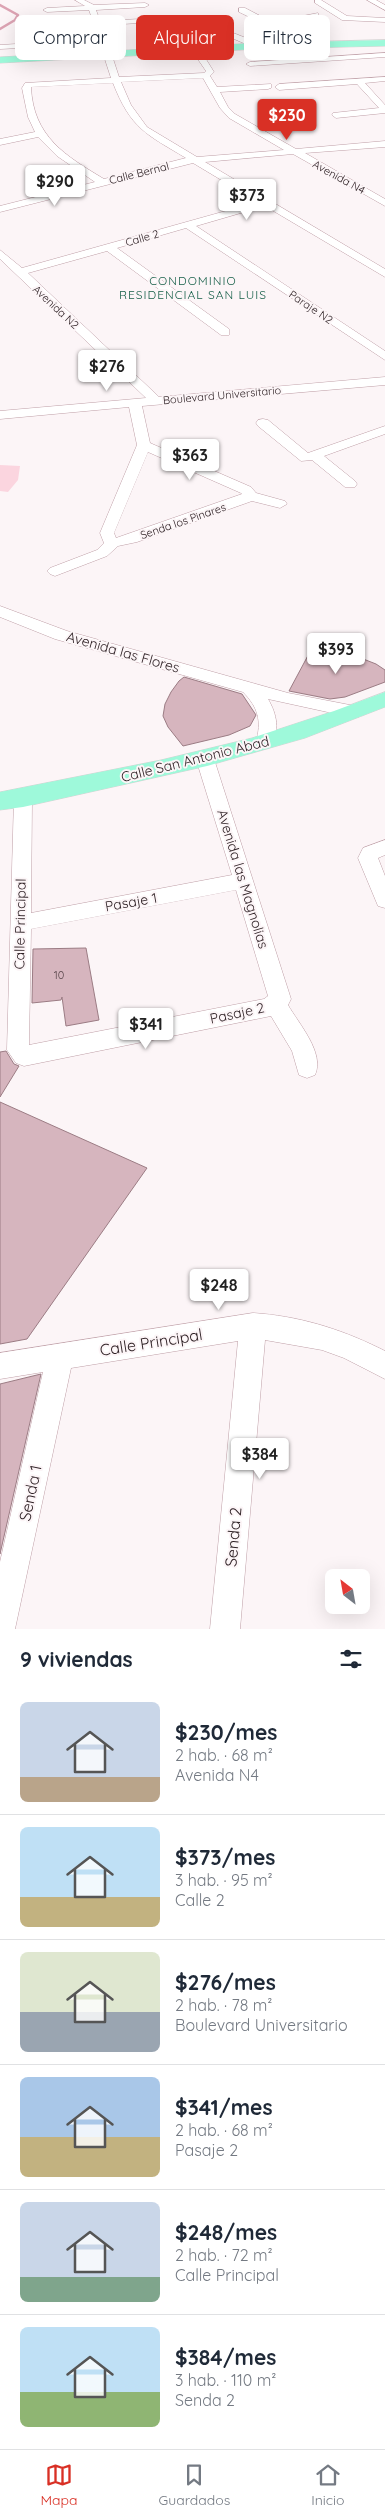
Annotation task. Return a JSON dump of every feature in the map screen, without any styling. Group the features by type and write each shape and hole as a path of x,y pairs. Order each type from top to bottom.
{"main road":[{"path":"330,44 385,43"},
{"path":"126,53 244,47"},
{"path":"0,60 15,59"},
{"name":"Calle San Antonio Abad","path":"0,801 23,798 205,759 265,742 355,712 385,699"}],"street":[{"path":"79,0 92,7 95,15"},
{"path":"371,0 385,8"},
{"path":"318,1 345,18 385,20"},
{"path":"47,10 145,5"},
{"path":"242,10 252,15"},
{"path":"113,15 166,12"},
{"path":"126,24 163,24 198,21 244,40"},
{"path":"0,46 15,45"},
{"path":"250,64 385,55"},
{"path":"110,60 116,79 136,122 191,160 385,274"},
{"path":"102,182 68,160 40,134 30,110 26,88 28,85 206,75 210,72 203,60"},
{"name":"Avenida N4","path":"206,75 227,112 293,153 385,203"},
{"path":"279,87 385,79"},
{"path":"359,81 385,110"},
{"path":"216,90 268,86"},
{"path":"336,114 385,110"},
{"path":"0,142 40,134"},
{"name":"Calle Bernal","path":"0,209 191,160 385,144"},
{"name":"Calle 2","path":"20,272 264,203"},
{"name":"Paraje N2","path":"188,225 385,356"},
{"path":"109,247 225,332"},
{"name":"Avenida N2","path":"0,254 156,401"},
{"name":"Boulevard Universitario","path":"5,415 156,401 383,384"},
{"path":"0,402 5,415"},
{"path":"113,543 108,539 107,533 144,445 135,403"},
{"path":"263,423 350,484"},
{"path":"310,456 385,430"},
{"path":"371,435 385,445"},
{"name":"Senda los Pinares","path":"144,445 246,490 251,496 280,504"},
{"name":"Senda los Pinares","path":"55,571 102,553 113,543 132,539 251,496"},
{"name":"Avenida las Flores","path":"0,611 61,635 307,704 355,712"},
{"path":"248,687 266,707 269,718 269,730 265,742"},
{"name":"Avenida las Magnolias","path":"205,759 278,1002"},
{"name":"Calle Principal","path":"18,1050 19,923 23,798"},
{"path":"385,847 370,852 368,858 385,900"},
{"name":"Pasaje 1","path":"19,923 243,881"},
{"path":"278,1002 303,1049 307,1068"},
{"name":"Pasaje 2","path":"18,1050 24,1056 278,1002"},
{"name":"Calle Principal","path":"0,1366 253,1326 278,1327 319,1335 364,1353 385,1366"},
{"name":"Senda 2","path":"225,1629 253,1326"},
{"name":"Senda 1","path":"0,1629 60,1357"}],"shaded area":[{"path":"0,465 20,466 18,480 8,492 0,491"}],"building":[{"path":"312,648 348,653 376,664 385,670 385,682 345,697 330,699 289,691"},
{"path":"184,677 242,694 256,715 250,726 229,735 183,746 168,727 163,716 165,704 171,692"},
{"path":"86,948 99,1020 66,1026 62,997 61,1000 32,1003 33,949"},
{"path":"6,1051 14,1064 19,1066 0,1097 0,1052"},
{"path":"0,1102 147,1168 27,1339 0,1344"},
{"path":"41,1374 0,1554 0,1384"}],"waterway":[{"path":"0,5 18,15 15,20 0,29"}],"district":[{"name":"CONDOMINIO RESIDENCIAL SAN LUIS","path":"193,288"}]}
